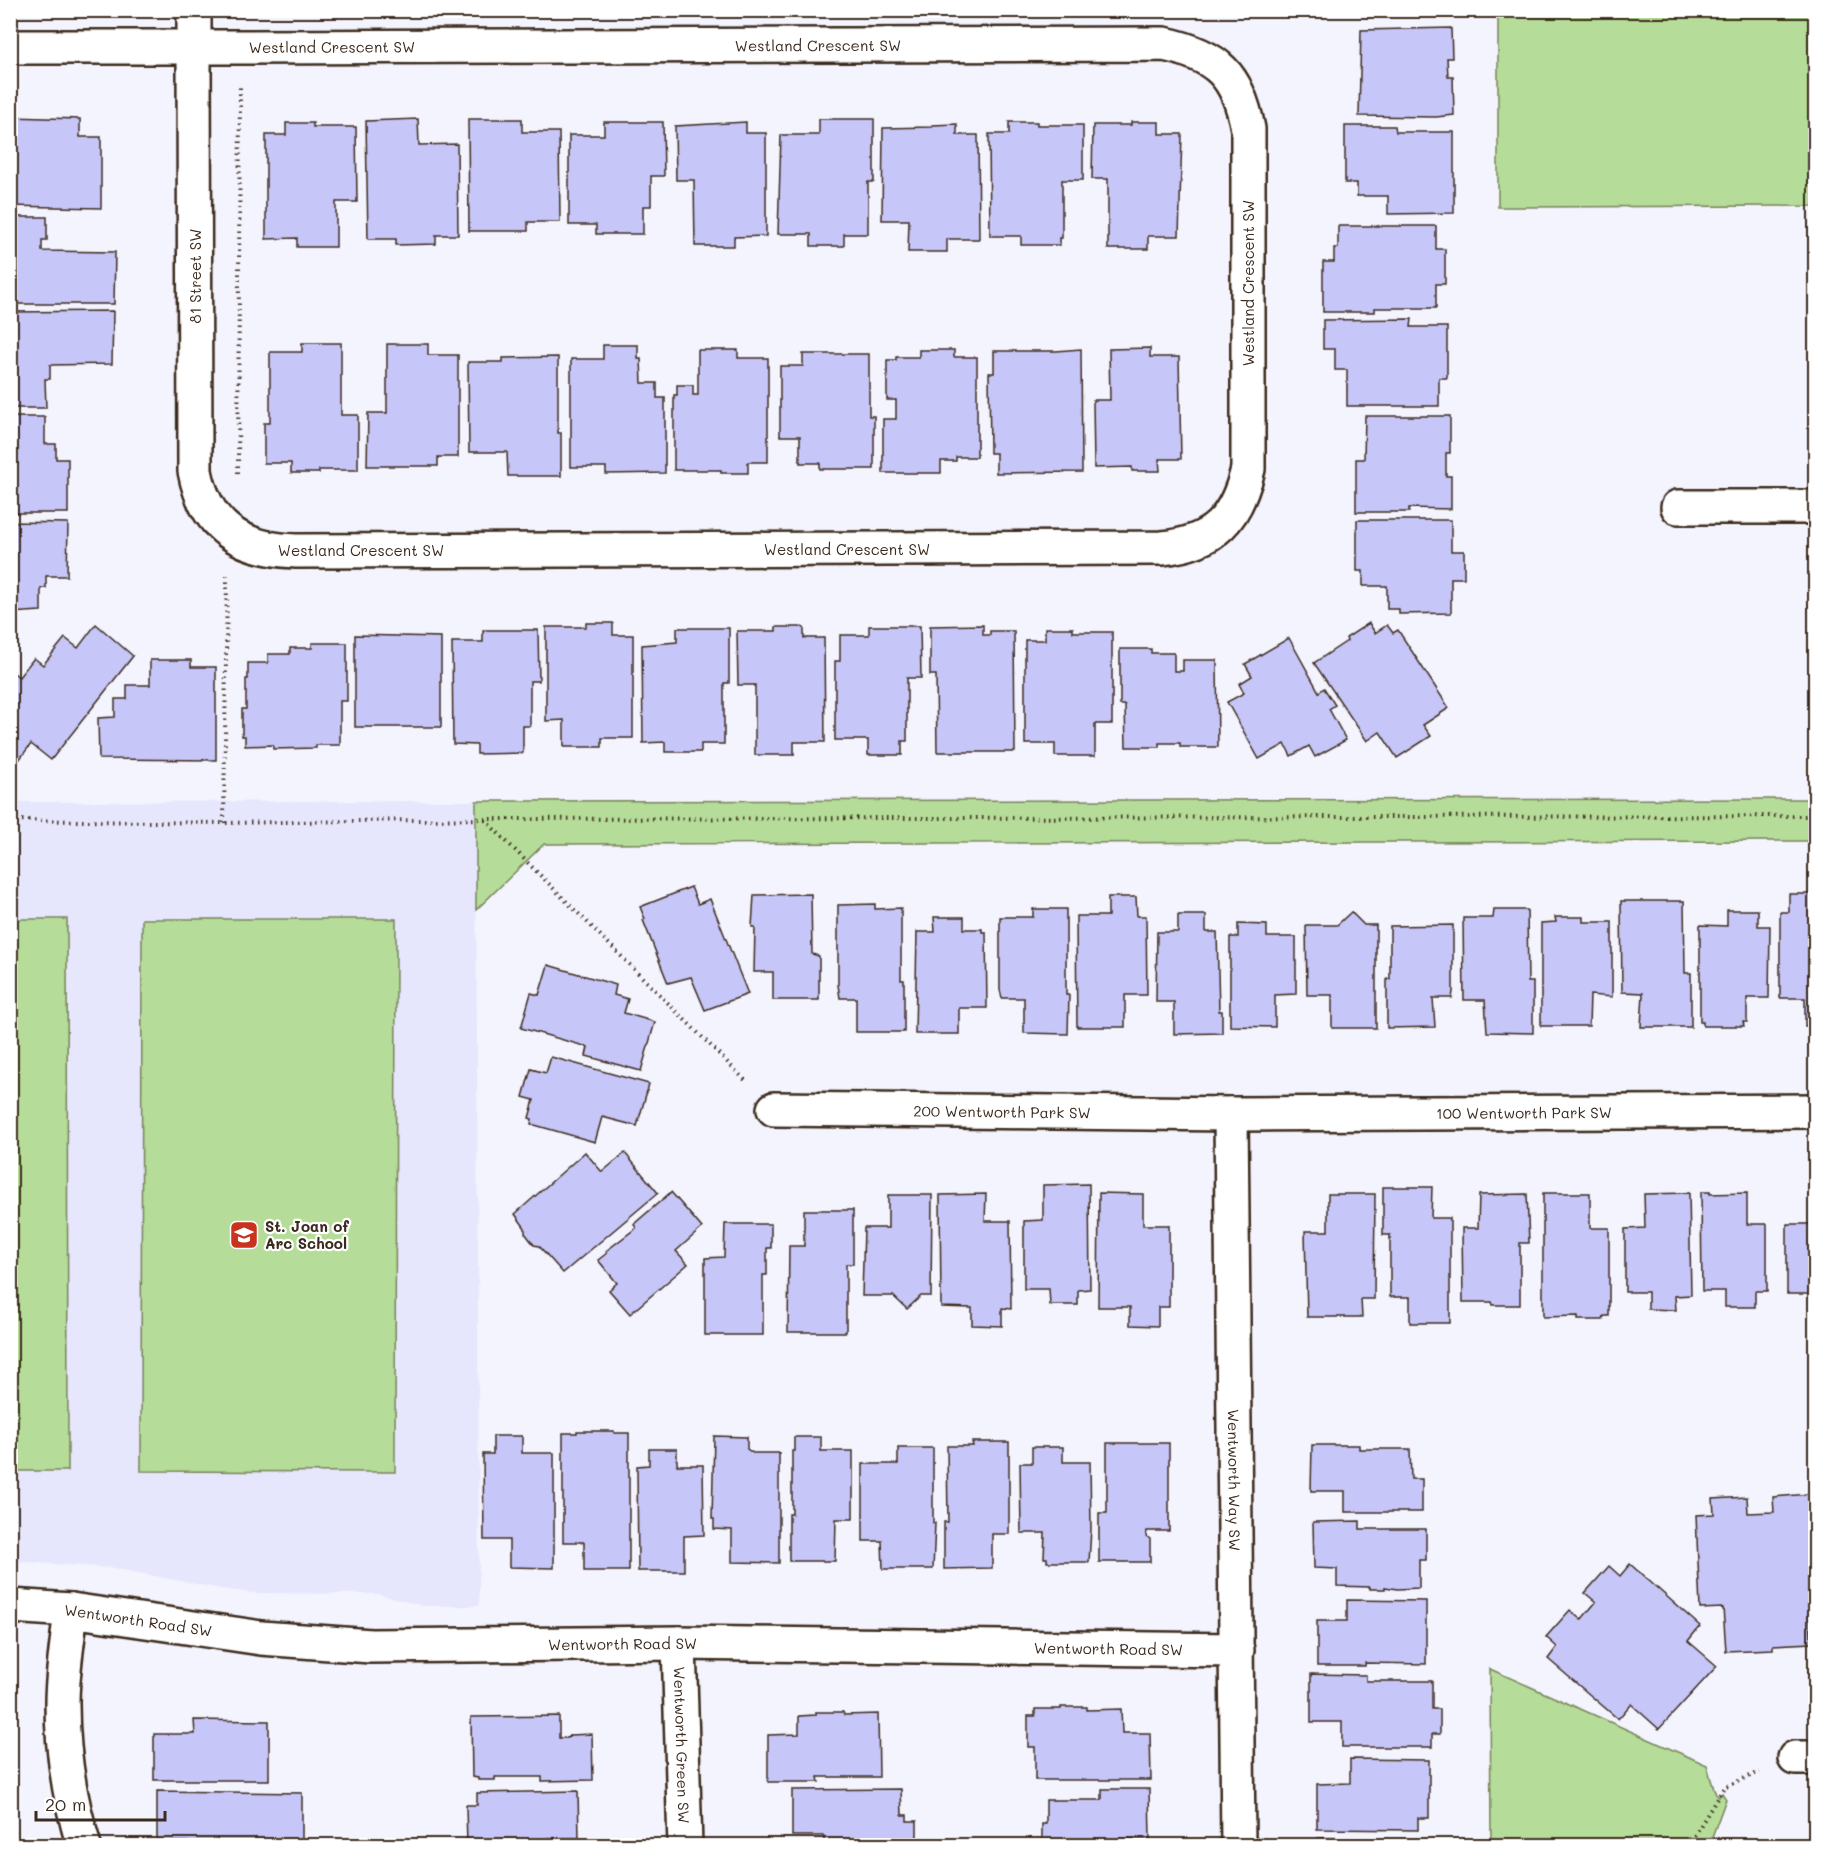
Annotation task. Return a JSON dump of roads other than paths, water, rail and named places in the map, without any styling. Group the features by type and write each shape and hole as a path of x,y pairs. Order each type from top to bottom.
{"street":[{"name":"81 Street SW","path":"194,10 195,471 198,488 211,516 228,530"},
{"name":"Westland Crescent SW","path":"10,47 1164,44 1189,49 1212,61 1230,79 1243,103 1248,129 1248,469 1242,494 1225,522 1184,546 1162,548 296,551 272,550 252,545 228,530"},
{"path":"1678,507 1815,507"},
{"name":"200 Wentworth Park SW","path":"774,1109 1231,1114"},
{"name":"100 Wentworth Park SW","path":"1231,1114 1815,1111"},
{"name":"Wentworth Way SW","path":"1231,1114 1238,1845"},
{"name":"Wentworth Road SW","path":"10,1606 71,1610 261,1638 361,1646 679,1643 1237,1650"},
{"path":"71,1610 62,1701 74,1810 84,1845"},
{"name":"Wentworth Green SW","path":"679,1643 685,1845"}],"place":[{"name":"St. Joan of Arc School","path":"244,1235"}]}
